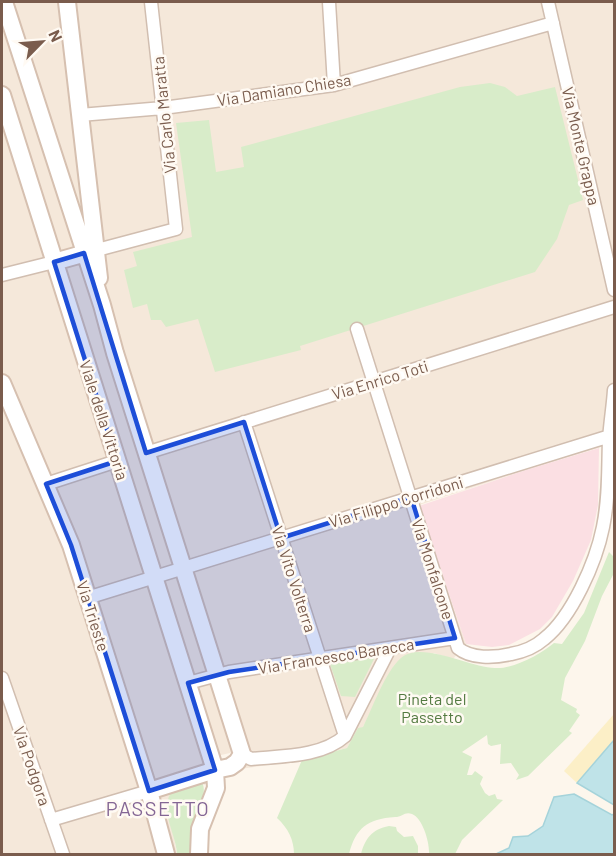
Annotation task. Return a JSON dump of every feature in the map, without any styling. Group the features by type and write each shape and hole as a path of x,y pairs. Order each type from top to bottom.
{"street":[{"path":"4,2 91,251"},
{"path":"67,2 80,115 91,251"},
{"name":"Via Carlo Maratta","path":"91,251 176,229 151,2"},
{"path":"330,2 334,85"},
{"name":"Via Monte Grappa","path":"548,2 615,290"},
{"name":"Via Damiano Chiesa","path":"80,115 163,108 334,85 553,23"},
{"name":"Viale della Vittoria","path":"2,94 215,770"},
{"path":"2,275 91,251"},
{"name":"Viale della Vittoria","path":"91,251 115,353 242,754"},
{"name":"Via Enrico Toti","path":"146,453 615,307"},
{"name":"Via Monfalcone","path":"357,328 455,638"},
{"name":"Via Trieste","path":"2,383 71,545 149,790 166,855"},
{"path":"455,638 458,648 463,652 490,657 518,652 542,641 554,631 568,610 600,542 607,501 615,390"},
{"name":"Via Vito Volterra","path":"244,422 345,736"},
{"name":"Via Filippo Corridoni","path":"184,568 610,436"},
{"path":"46,484 117,461"},
{"path":"87,598 184,568"},
{"name":"Via Francesco Baracca","path":"217,675 455,638"},
{"path":"51,820 215,770 230,768 242,754 251,759 314,751 335,745 345,736 390,648"},
{"path":"188,683 217,675"},
{"name":"Via Podgora","path":"2,678 63,855"},
{"path":"199,855 200,829 216,788 215,770"}],"highlighted area":[{"path":"84,253 146,453 244,422 281,538 411,497 455,638 229,672 188,683 215,770 149,791 71,545 46,484 117,461 54,262"}],"shaded area":[{"path":"2,2 614,2 614,443 419,505 466,644 453,659 434,653 387,679 363,727 358,729 347,748 302,760 240,769 234,752 217,756 223,776 204,785 202,782 166,808 177,854 2,854"},
{"path":"599,448 598,505 591,540 573,581 552,617 540,629 509,645 492,647 466,644 419,506"}],"green space":[{"path":"490,83 505,87 517,96 555,87 583,200 569,205 557,239 535,272 300,346 301,350 215,372 198,319 166,327 161,320 151,320 147,304 133,308 124,270 137,266 133,252 192,237 176,123 209,120 216,172 244,167 241,147 460,87"},
{"name":"Pineta del Passetto","path":"609,552 614,557 614,573 602,596 585,641 565,678 561,700 577,709 576,712 580,715 569,731 572,733 528,776 516,780 519,775 511,763 500,764 501,744 491,746 488,744 487,735 462,752 472,757 467,775 472,775 475,771 483,777 480,784 485,793 489,796 495,794 497,799 503,800 462,840 455,854 429,854 427,838 422,826 416,816 407,813 377,820 364,826 355,838 349,854 294,854 290,834 277,818 302,760 347,748 358,728 363,727 385,681 401,658 410,653 433,653 485,667 502,668 527,660 554,643 562,644 584,613"},
{"path":"375,657 355,697 341,696 330,664"},
{"path":"202,782 204,792 192,828 190,854 177,854 167,812 169,796 174,789"},
{"path":"389,826 396,827 404,837 413,836 418,846 418,854 361,854 370,836"}],"sand":[{"path":"614,714 614,740 577,783 564,771"}],"water":[{"path":"614,740 614,805 577,783"},
{"path":"574,794 614,814 614,854 496,854 509,848 513,837 528,836 543,826 554,797"}],"district":[{"name":"PASSETTO","path":"158,809"}]}
